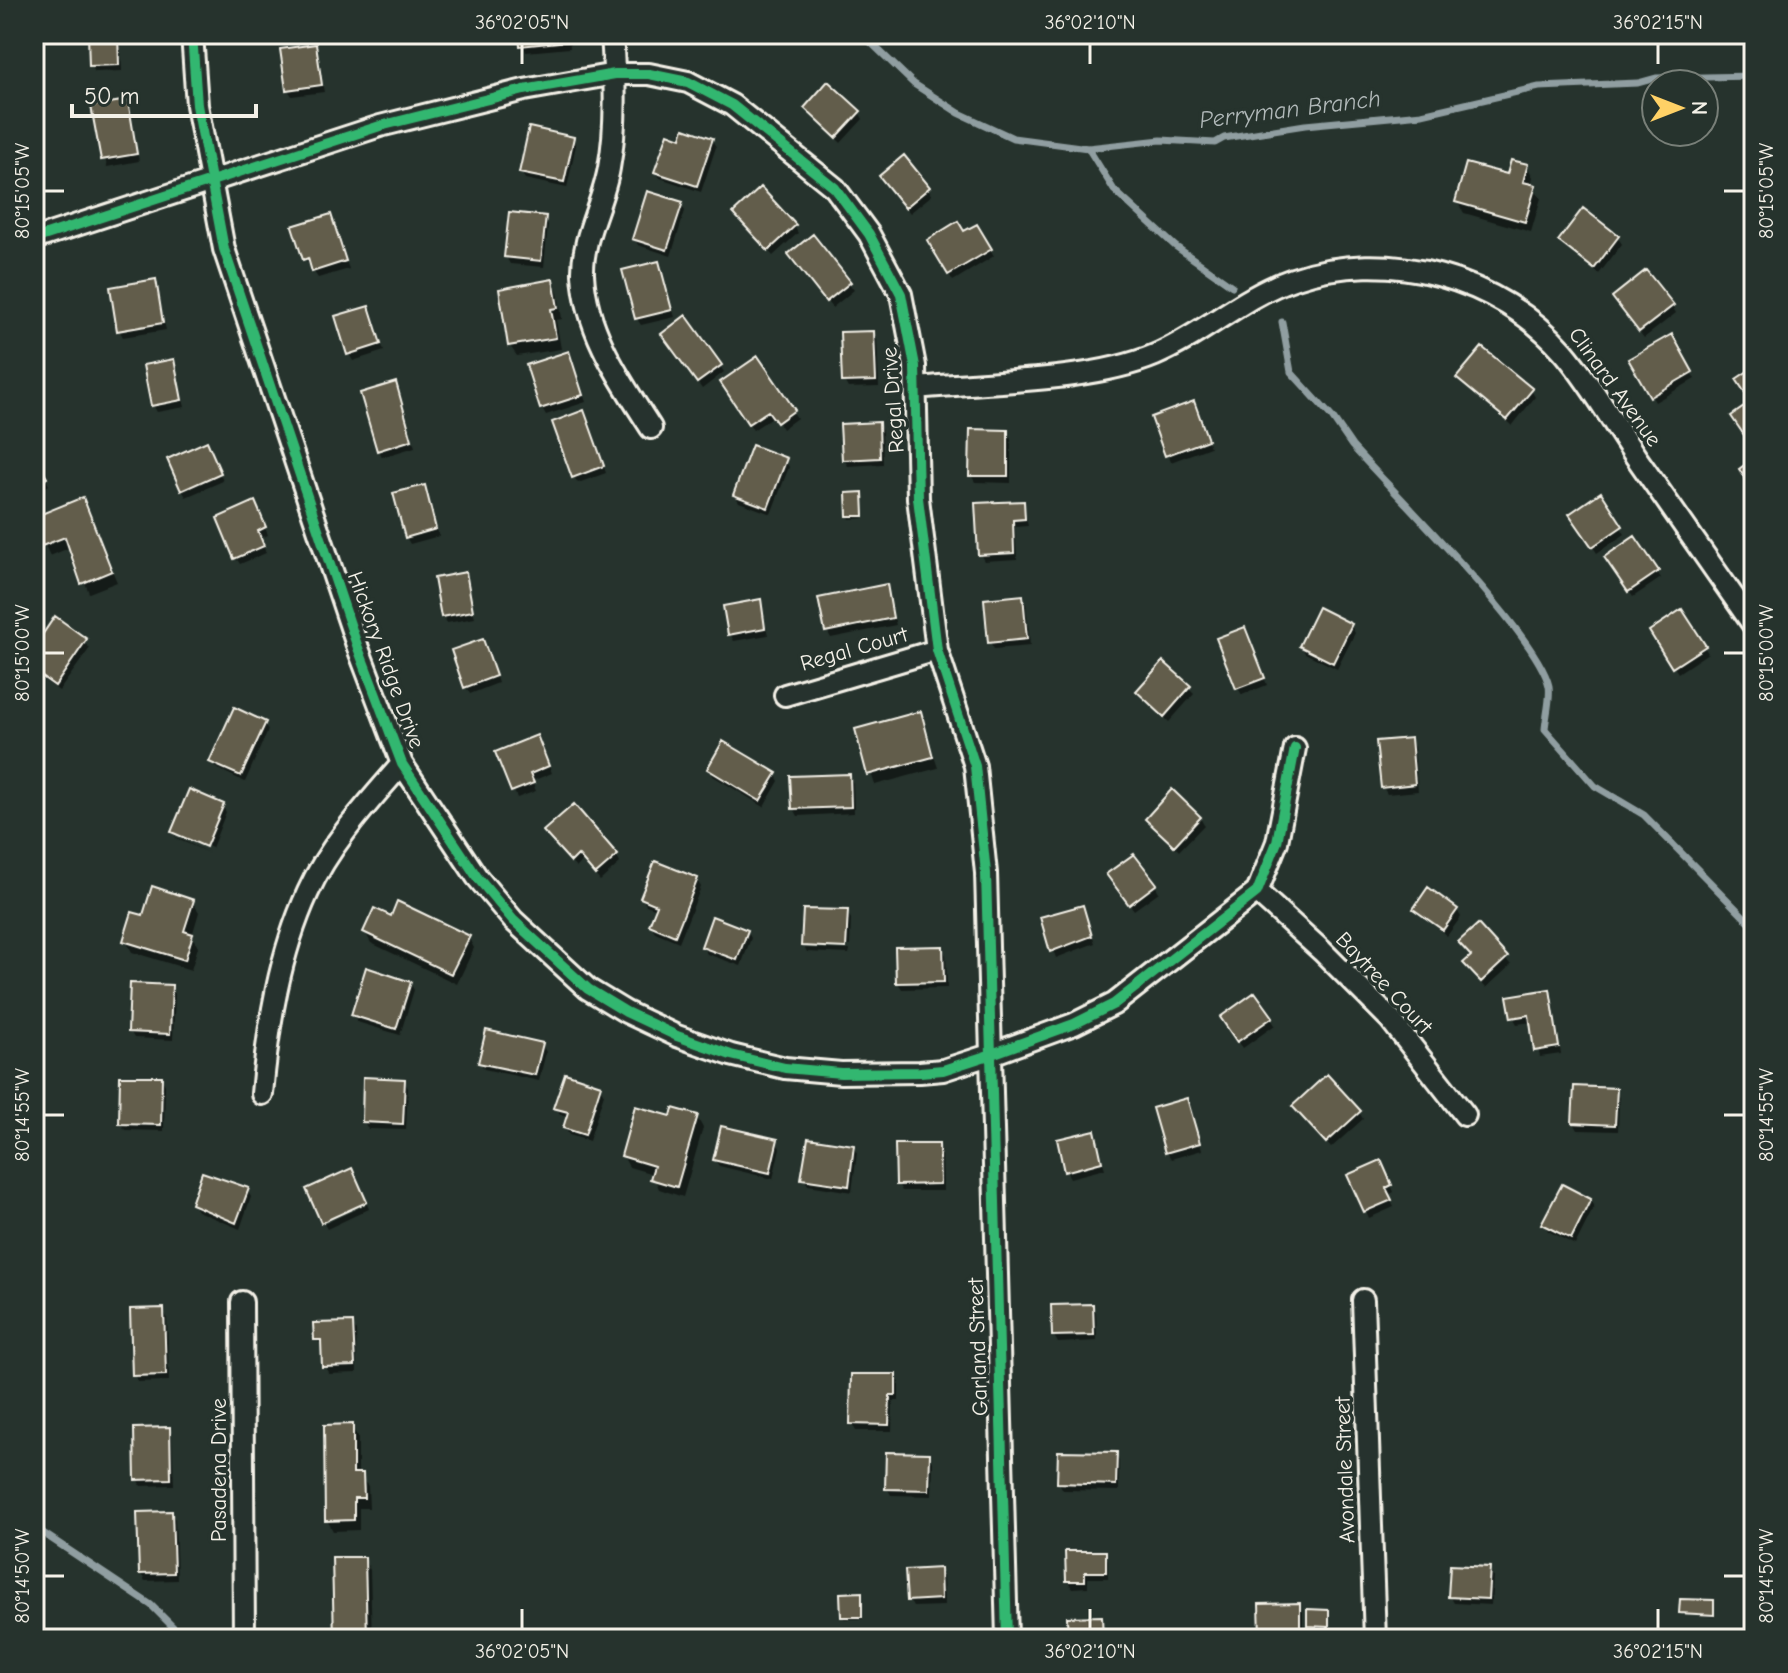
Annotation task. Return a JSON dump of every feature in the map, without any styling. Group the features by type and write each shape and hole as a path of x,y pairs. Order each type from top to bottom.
{"street":[{"name":"Hickory Ridge Drive","path":"192,34 197,105 224,249 358,648 402,764 477,877 513,920 565,970 626,1012 677,1036 731,1055 785,1068 841,1073 943,1070 1074,1024 1114,1004 1257,892"},
{"path":"612,34 615,74 609,168 586,241 583,274 592,319 610,362 651,428"},
{"name":"Regal Drive","path":"34,239 380,126 524,90 615,74 649,74 688,82 732,105 835,188 869,234 901,294 915,366 918,498 937,650 975,766 986,873 989,1055"},
{"name":"Clinard Avenue","path":"916,388 1117,367 1186,341 1253,296 1320,272 1363,266 1405,268 1440,275 1478,288 1514,308 1564,353 1754,626"},
{"name":"Regal Court","path":"785,695 937,650"},
{"path":"1257,892 1277,842 1295,748"},
{"path":"262,1094 266,1042 275,998 292,932 308,891 365,807 402,764"},
{"name":"Baytree Court","path":"1257,892 1390,1019 1465,1115"},
{"name":"Garland Street","path":"989,1055 1007,1639"},
{"name":"Avondale Street","path":"1363,1300 1375,1639"},
{"name":"Pasadena Drive","path":"242,1302 244,1639"}],"building":[{"path":"88,34 118,34 119,65 89,66"},
{"path":"519,34 567,34 568,41 520,46"},
{"path":"316,44 322,85 286,90 280,49"},
{"path":"828,81 861,111 836,138 804,108"},
{"path":"128,100 137,154 101,160 91,106"},
{"path":"529,127 574,137 564,182 519,173"},
{"path":"684,128 713,138 697,186 654,172 668,133 681,138"},
{"path":"904,155 930,187 905,208 879,176"},
{"path":"1511,160 1528,164 1523,182 1536,185 1525,222 1455,202 1466,163 1507,174"},
{"path":"761,187 796,225 768,251 733,213"},
{"path":"647,191 683,202 667,250 632,239"},
{"path":"1583,208 1619,236 1594,269 1558,241"},
{"path":"509,212 546,216 541,261 504,257"},
{"path":"331,214 346,261 312,272 308,258 303,260 292,226"},
{"path":"958,221 964,231 977,224 992,249 948,275 927,240"},
{"path":"813,234 851,282 826,302 788,254"},
{"path":"659,261 672,310 635,319 622,270"},
{"path":"1646,270 1674,305 1639,332 1612,297"},
{"path":"156,279 163,323 117,331 110,287"},
{"path":"553,279 558,308 551,309 556,338 508,346 499,289"},
{"path":"369,306 381,344 347,355 335,316"},
{"path":"686,315 722,365 697,383 661,334"},
{"path":"874,331 876,381 842,382 840,332"},
{"path":"1672,334 1693,372 1650,397 1628,359"},
{"path":"1482,347 1533,389 1507,420 1456,378"},
{"path":"569,351 583,395 540,409 526,365"},
{"path":"758,356 795,410 777,423 768,411 748,424 720,382"},
{"path":"174,359 182,400 151,406 143,365"},
{"path":"1754,367 1754,433 1746,438 1731,416 1751,402 1736,379"},
{"path":"396,382 412,440 377,451 360,393"},
{"path":"1194,401 1208,440 1165,456 1151,417"},
{"path":"584,410 604,466 572,478 552,422"},
{"path":"879,422 880,458 842,460 840,424"},
{"path":"970,429 1008,430 1008,476 969,476"},
{"path":"207,441 221,473 181,491 167,459"},
{"path":"752,445 787,458 768,508 733,495"},
{"path":"34,456 47,478 34,486"},
{"path":"1754,458 1754,491 1739,469"},
{"path":"425,485 436,529 405,538 393,493"},
{"path":"863,492 864,516 847,516 846,493"},
{"path":"1601,492 1623,526 1592,547 1569,514"},
{"path":"83,497 112,571 81,584 65,537 42,546 34,517"},
{"path":"255,501 266,527 258,531 264,546 234,559 217,518"},
{"path":"1024,501 1025,519 1013,520 1014,553 978,555 975,503"},
{"path":"1635,536 1659,571 1628,592 1604,557"},
{"path":"466,572 473,611 441,617 434,578"},
{"path":"887,584 893,618 825,632 818,598"},
{"path":"1023,595 1027,639 988,643 984,599"},
{"path":"761,599 765,628 728,635 723,606"},
{"path":"1318,607 1352,624 1333,663 1299,646"},
{"path":"1682,609 1706,646 1672,668 1649,631"},
{"path":"55,616 87,639 55,686 34,671 34,647"},
{"path":"1245,627 1265,678 1236,689 1216,638"},
{"path":"483,639 496,676 464,688 451,650"},
{"path":"1163,661 1191,686 1164,717 1136,691"},
{"path":"234,707 266,722 241,776 209,762"},
{"path":"921,711 933,757 867,775 855,729"},
{"path":"537,735 549,766 530,774 534,783 511,792 495,752"},
{"path":"1411,738 1415,784 1381,788 1376,741"},
{"path":"723,741 777,773 760,801 707,769"},
{"path":"850,774 851,807 792,809 790,776"},
{"path":"189,789 224,804 206,847 171,832"},
{"path":"1172,789 1201,817 1174,846 1145,819"},
{"path":"574,804 618,855 595,875 578,855 571,862 543,831"},
{"path":"1134,854 1157,884 1129,905 1106,874"},
{"path":"655,861 698,878 675,936 649,925 657,905 640,898"},
{"path":"152,886 194,900 184,931 193,934 185,960 123,941 132,912 143,915"},
{"path":"1428,887 1458,909 1443,930 1413,909"},
{"path":"397,901 470,936 451,974 363,932 374,908 391,916"},
{"path":"1083,905 1092,936 1050,952 1040,917"},
{"path":"803,909 848,910 846,948 801,946"},
{"path":"712,916 748,930 737,960 701,947"},
{"path":"1478,924 1508,957 1481,982 1463,963 1471,956 1458,942"},
{"path":"943,946 944,982 896,983 895,947"},
{"path":"366,967 411,982 396,1029 351,1015"},
{"path":"130,983 172,985 170,1034 128,1032"},
{"path":"1550,989 1559,1047 1534,1051 1529,1015 1511,1018 1507,996"},
{"path":"1255,992 1273,1017 1237,1042 1220,1017"},
{"path":"486,1030 543,1043 535,1075 478,1063"},
{"path":"565,1073 601,1085 585,1135 563,1128 568,1112 553,1108"},
{"path":"1327,1074 1361,1111 1326,1143 1292,1106"},
{"path":"120,1076 162,1076 161,1125 119,1124"},
{"path":"363,1077 405,1079 403,1124 362,1122"},
{"path":"1574,1086 1617,1088 1615,1125 1572,1123"},
{"path":"1187,1098 1200,1143 1165,1153 1152,1108"},
{"path":"635,1106 671,1116 673,1108 698,1115 677,1187 650,1179 654,1166 621,1156"},
{"path":"721,1126 778,1139 770,1173 713,1160"},
{"path":"1095,1130 1102,1162 1064,1172 1057,1139"},
{"path":"808,1138 854,1145 849,1186 801,1179"},
{"path":"895,1144 939,1144 940,1184 896,1185"},
{"path":"1381,1160 1392,1185 1386,1188 1392,1200 1364,1212 1347,1175"},
{"path":"352,1168 367,1202 321,1223 306,1189"},
{"path":"202,1172 249,1188 236,1223 191,1204"},
{"path":"1562,1184 1591,1199 1571,1239 1541,1224"},
{"path":"1093,1304 1094,1335 1052,1336 1051,1305"},
{"path":"164,1308 166,1375 132,1376 130,1309"},
{"path":"353,1322 355,1366 322,1367 321,1340 314,1340 313,1323"},
{"path":"851,1374 896,1374 896,1395 890,1395 889,1425 850,1424"},
{"path":"353,1424 353,1473 363,1473 364,1498 354,1498 354,1520 325,1521 324,1425"},
{"path":"170,1427 171,1479 135,1480 134,1428"},
{"path":"1058,1451 1117,1452 1116,1485 1057,1483"},
{"path":"886,1452 930,1453 929,1490 885,1489"},
{"path":"172,1511 174,1573 139,1574 137,1512"},
{"path":"1065,1551 1106,1551 1106,1572 1085,1572 1085,1581 1066,1581"},
{"path":"332,1557 365,1557 367,1639 334,1639"},
{"path":"1450,1565 1490,1567 1488,1599 1448,1597"},
{"path":"940,1568 941,1599 907,1601 905,1570"},
{"path":"862,1592 862,1617 841,1617 840,1593"},
{"path":"1680,1599 1714,1600 1714,1615 1679,1613"},
{"path":"1300,1603 1300,1635 1260,1635 1259,1604"},
{"path":"1307,1609 1329,1610 1329,1627 1307,1626"},
{"path":"1102,1616 1103,1639 1068,1639 1067,1617"}],"waterway":[{"name":"Perryman Branch","path":"862,34 914,84 959,113 1013,138 1088,148 1161,140 1215,143 1224,138 1305,125 1422,114 1539,87 1638,83 1656,78 1754,76"},
{"path":"1088,148 1114,190 1175,246 1232,286"},
{"path":"1282,322 1291,372 1332,417 1352,446 1493,600 1539,663 1549,686 1545,729 1595,786 1644,815 1754,927"},
{"path":"34,1527 151,1605 185,1639"}],"cycle path":[{"path":"192,34 197,105 224,249 358,648 402,764 477,877 513,920 588,989 626,1012 677,1036 731,1055 785,1068 841,1073 920,1072 943,1070 989,1055 1074,1024 1114,1004 1257,892 1277,842 1295,748"},
{"path":"34,239 380,126 524,90 615,74 649,74 688,82 732,105 835,188 869,234 901,294 915,366 918,498 937,650 975,766 986,873 1007,1639"}]}
